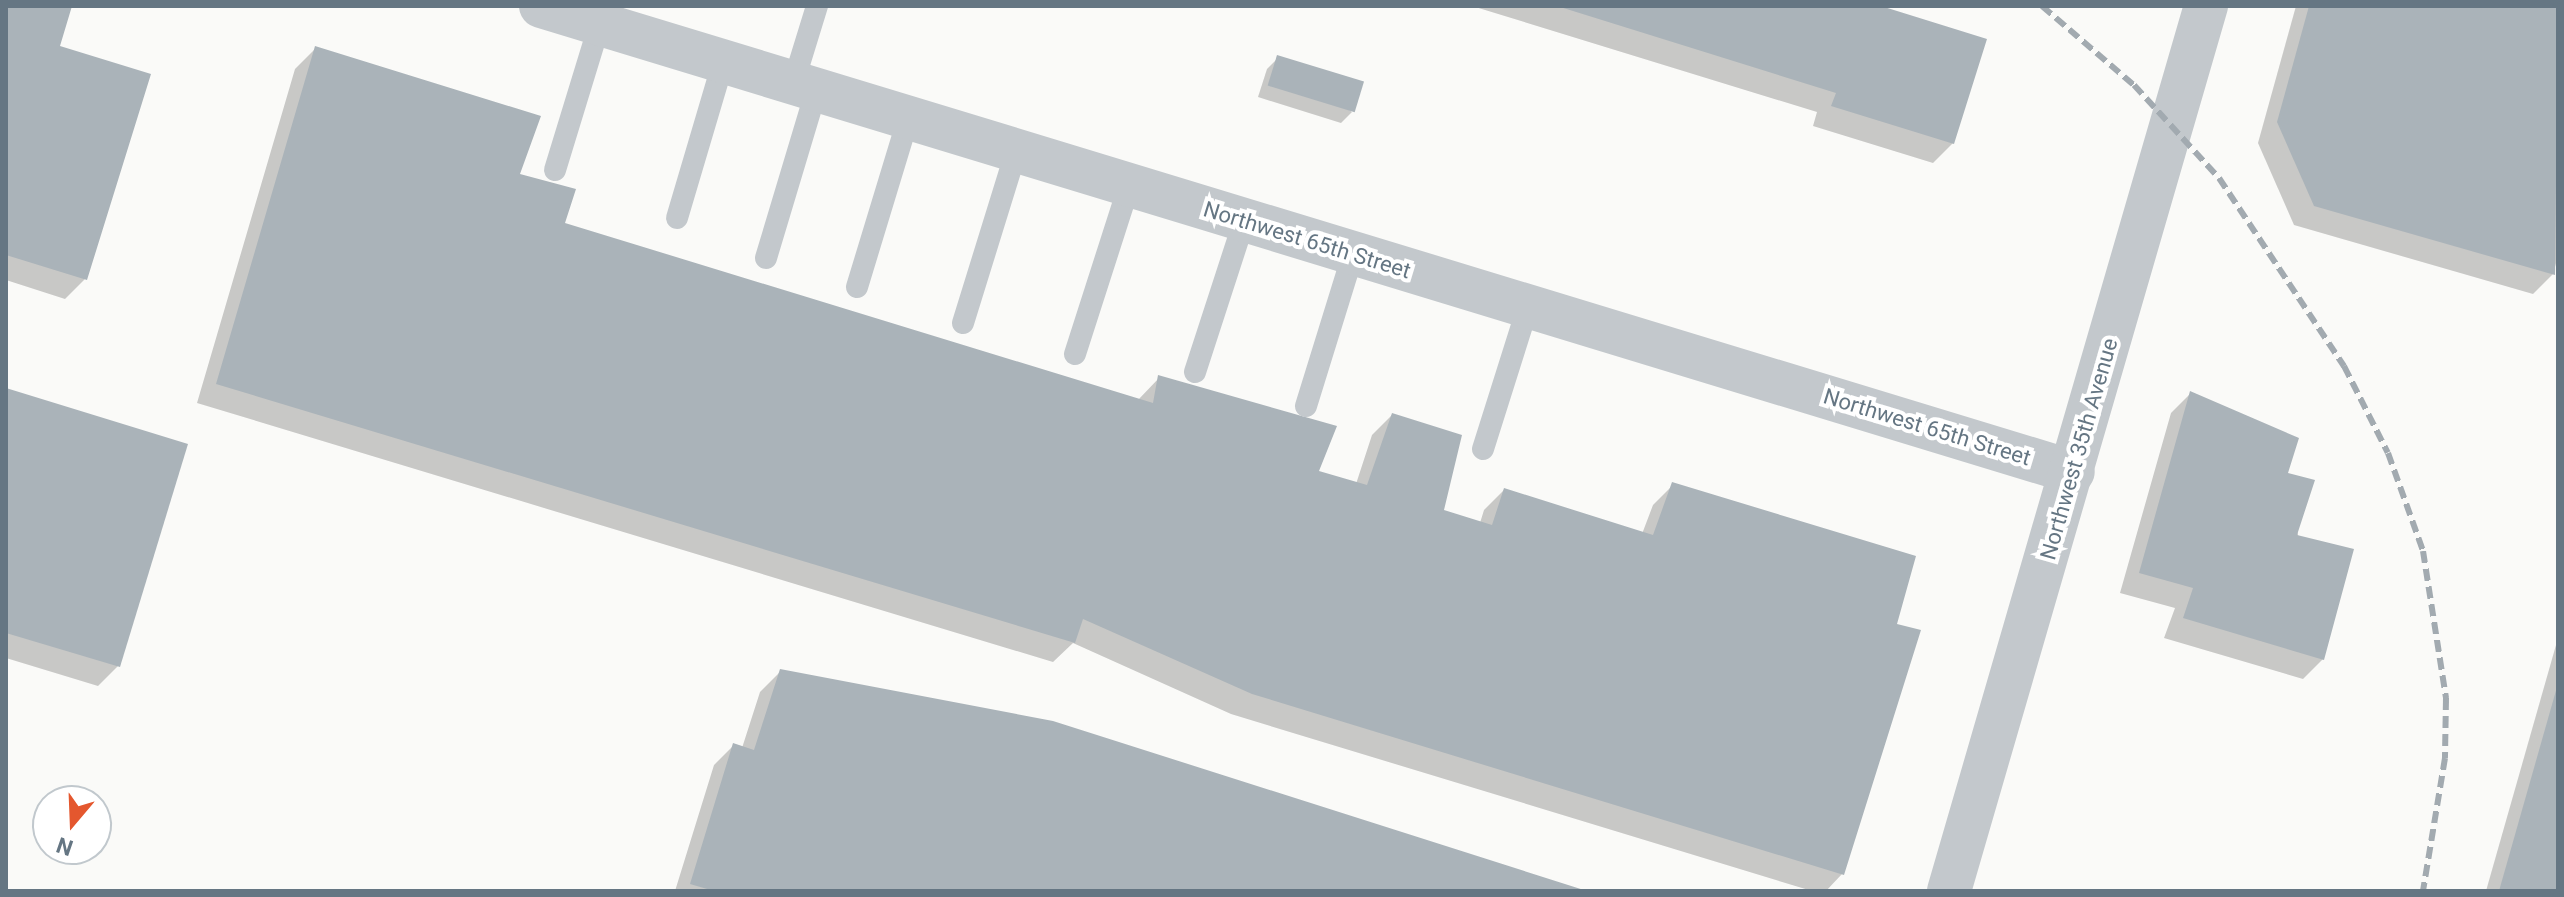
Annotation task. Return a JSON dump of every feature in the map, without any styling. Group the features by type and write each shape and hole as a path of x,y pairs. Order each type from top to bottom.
{"street":[{"name":"Northwest 65th Street","path":"541,6 2073,472"},
{"name":"Northwest 35th Avenue","path":"1949,891 2206,6"}],"lane":[{"path":"766,258 805,88 817,6"},
{"path":"555,170 599,26"},
{"path":"677,218 723,63"},
{"path":"857,287 908,119"},
{"path":"963,323 1016,152"},
{"path":"1075,354 1129,186"},
{"path":"1195,372 1244,221"},
{"path":"1306,406 1353,254"},
{"path":"1483,449 1528,306"}],"building":[{"path":"6,6 72,6 60,46 151,74 87,280 6,255"},
{"path":"1557,6 1881,6 1987,39 1954,144 1831,106 1836,93"},
{"path":"2309,6 2558,6 2555,275 2314,206 2277,122"},
{"path":"315,46 541,116 520,174 576,189 565,223 1153,403 1158,375 1337,426 1319,471 1367,485 1392,413 1462,435 1444,510 1492,525 1504,488 1653,535 1672,482 1916,556 1897,624 1921,630 1844,875 1252,694 1083,619 1075,643 216,384"},
{"path":"1277,55 1364,82 1355,112 1268,86"},
{"path":"6,388 188,444 120,667 6,633"},
{"path":"2190,391 2299,438 2288,473 2315,480 2297,535 2354,549 2324,660 2183,618 2193,588 2139,573"},
{"path":"780,669 1053,721 1587,891 714,891 690,884 733,743 754,750"},
{"path":"2557,687 2558,891 2499,891"}],"railway":[{"path":"2042,6 2134,85 2219,178 2344,366 2388,453 2423,551 2446,698 2445,758 2423,891"}]}
